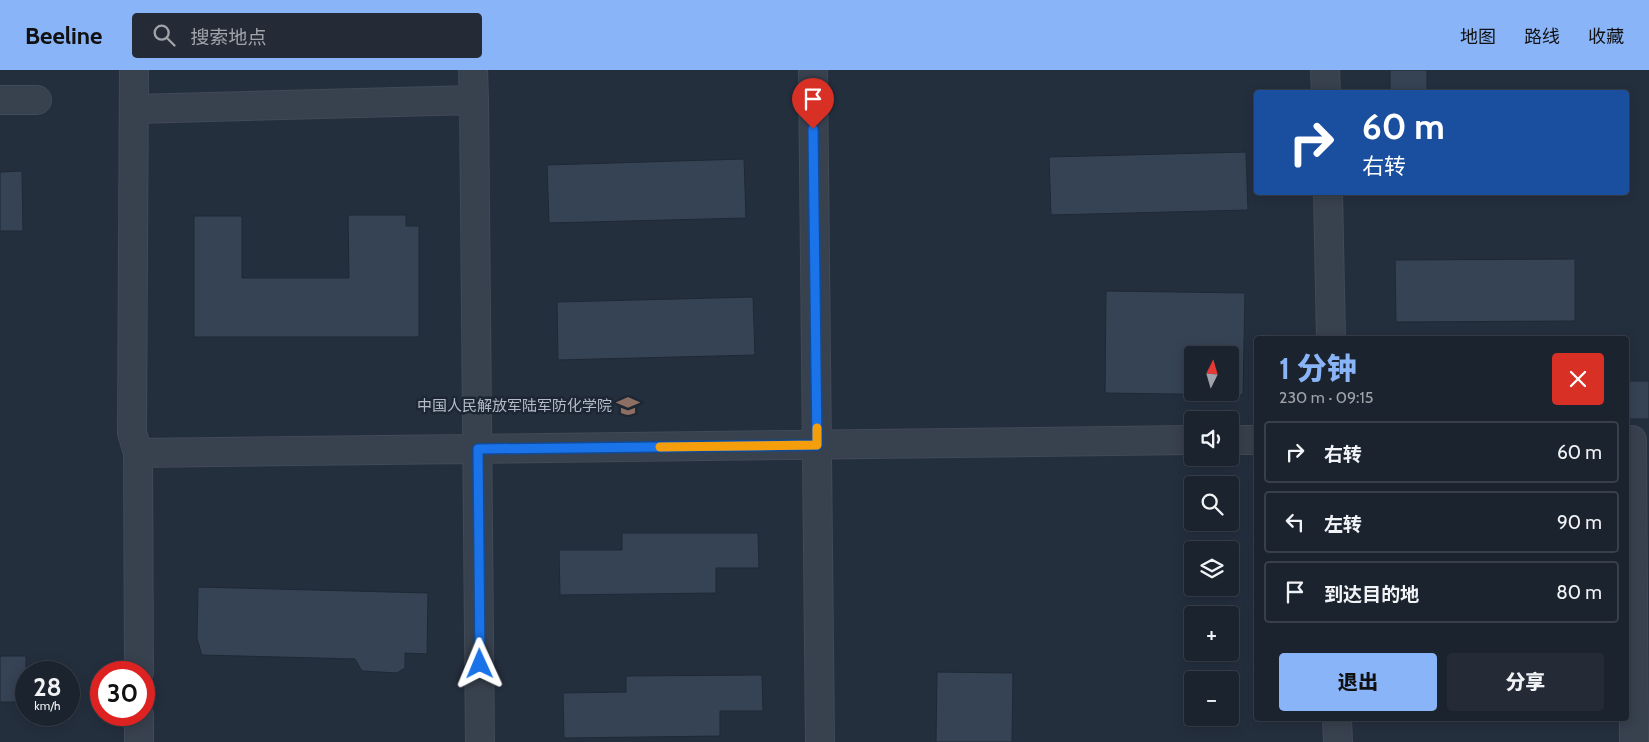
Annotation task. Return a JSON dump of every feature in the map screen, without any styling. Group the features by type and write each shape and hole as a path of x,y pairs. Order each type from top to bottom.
{"street":[{"path":"134,70 132,433 138,453 138,661"},
{"path":"473,70 480,742"},
{"path":"813,70 820,742"},
{"path":"1325,70 1326,90"},
{"path":"0,100 37,100"},
{"path":"135,109 474,100"},
{"path":"1328,195 1331,336"},
{"path":"138,453 1184,440"},
{"path":"1239,440 1254,440"},
{"path":"1634,742 1636,440"},
{"path":"1337,721 1338,742"},
{"path":"139,726 139,742"}],"building":[{"path":"1390,70 1427,70 1427,90 1390,90"},
{"path":"1246,152 1248,210 1051,215 1049,157"},
{"path":"744,159 746,218 549,223 547,165"},
{"path":"22,171 23,231 0,231 0,172"},
{"path":"348,215 406,215 406,226 419,226 419,337 194,337 194,216 242,216 242,278 349,278"},
{"path":"1575,259 1575,321 1396,322 1395,260"},
{"path":"1106,291 1245,293 1243,395 1239,395 1239,346 1184,346 1184,394 1105,393"},
{"path":"753,297 755,355 558,360 557,302"},
{"path":"1629,381 1649,381 1649,419 1629,419"},
{"path":"622,533 758,533 759,568 716,568 716,593 560,595 559,550 622,550"},
{"path":"198,587 428,593 427,654 405,653 405,668 397,673 362,671 355,659 202,655 197,639"},
{"path":"0,656 26,656 26,661 15,661 15,702 0,702"},
{"path":"937,672 1013,673 1012,742 936,742"},
{"path":"762,675 763,711 720,711 720,736 564,738 563,693 626,692 626,676"}],"slow traffic":[{"path":"660,447 817,445 817,428"}],"place":[{"name":"中国人民解放军陆军防化学院","path":"628,406"}],"route":[{"path":"480,664 478,449 817,445 813,129"}]}
